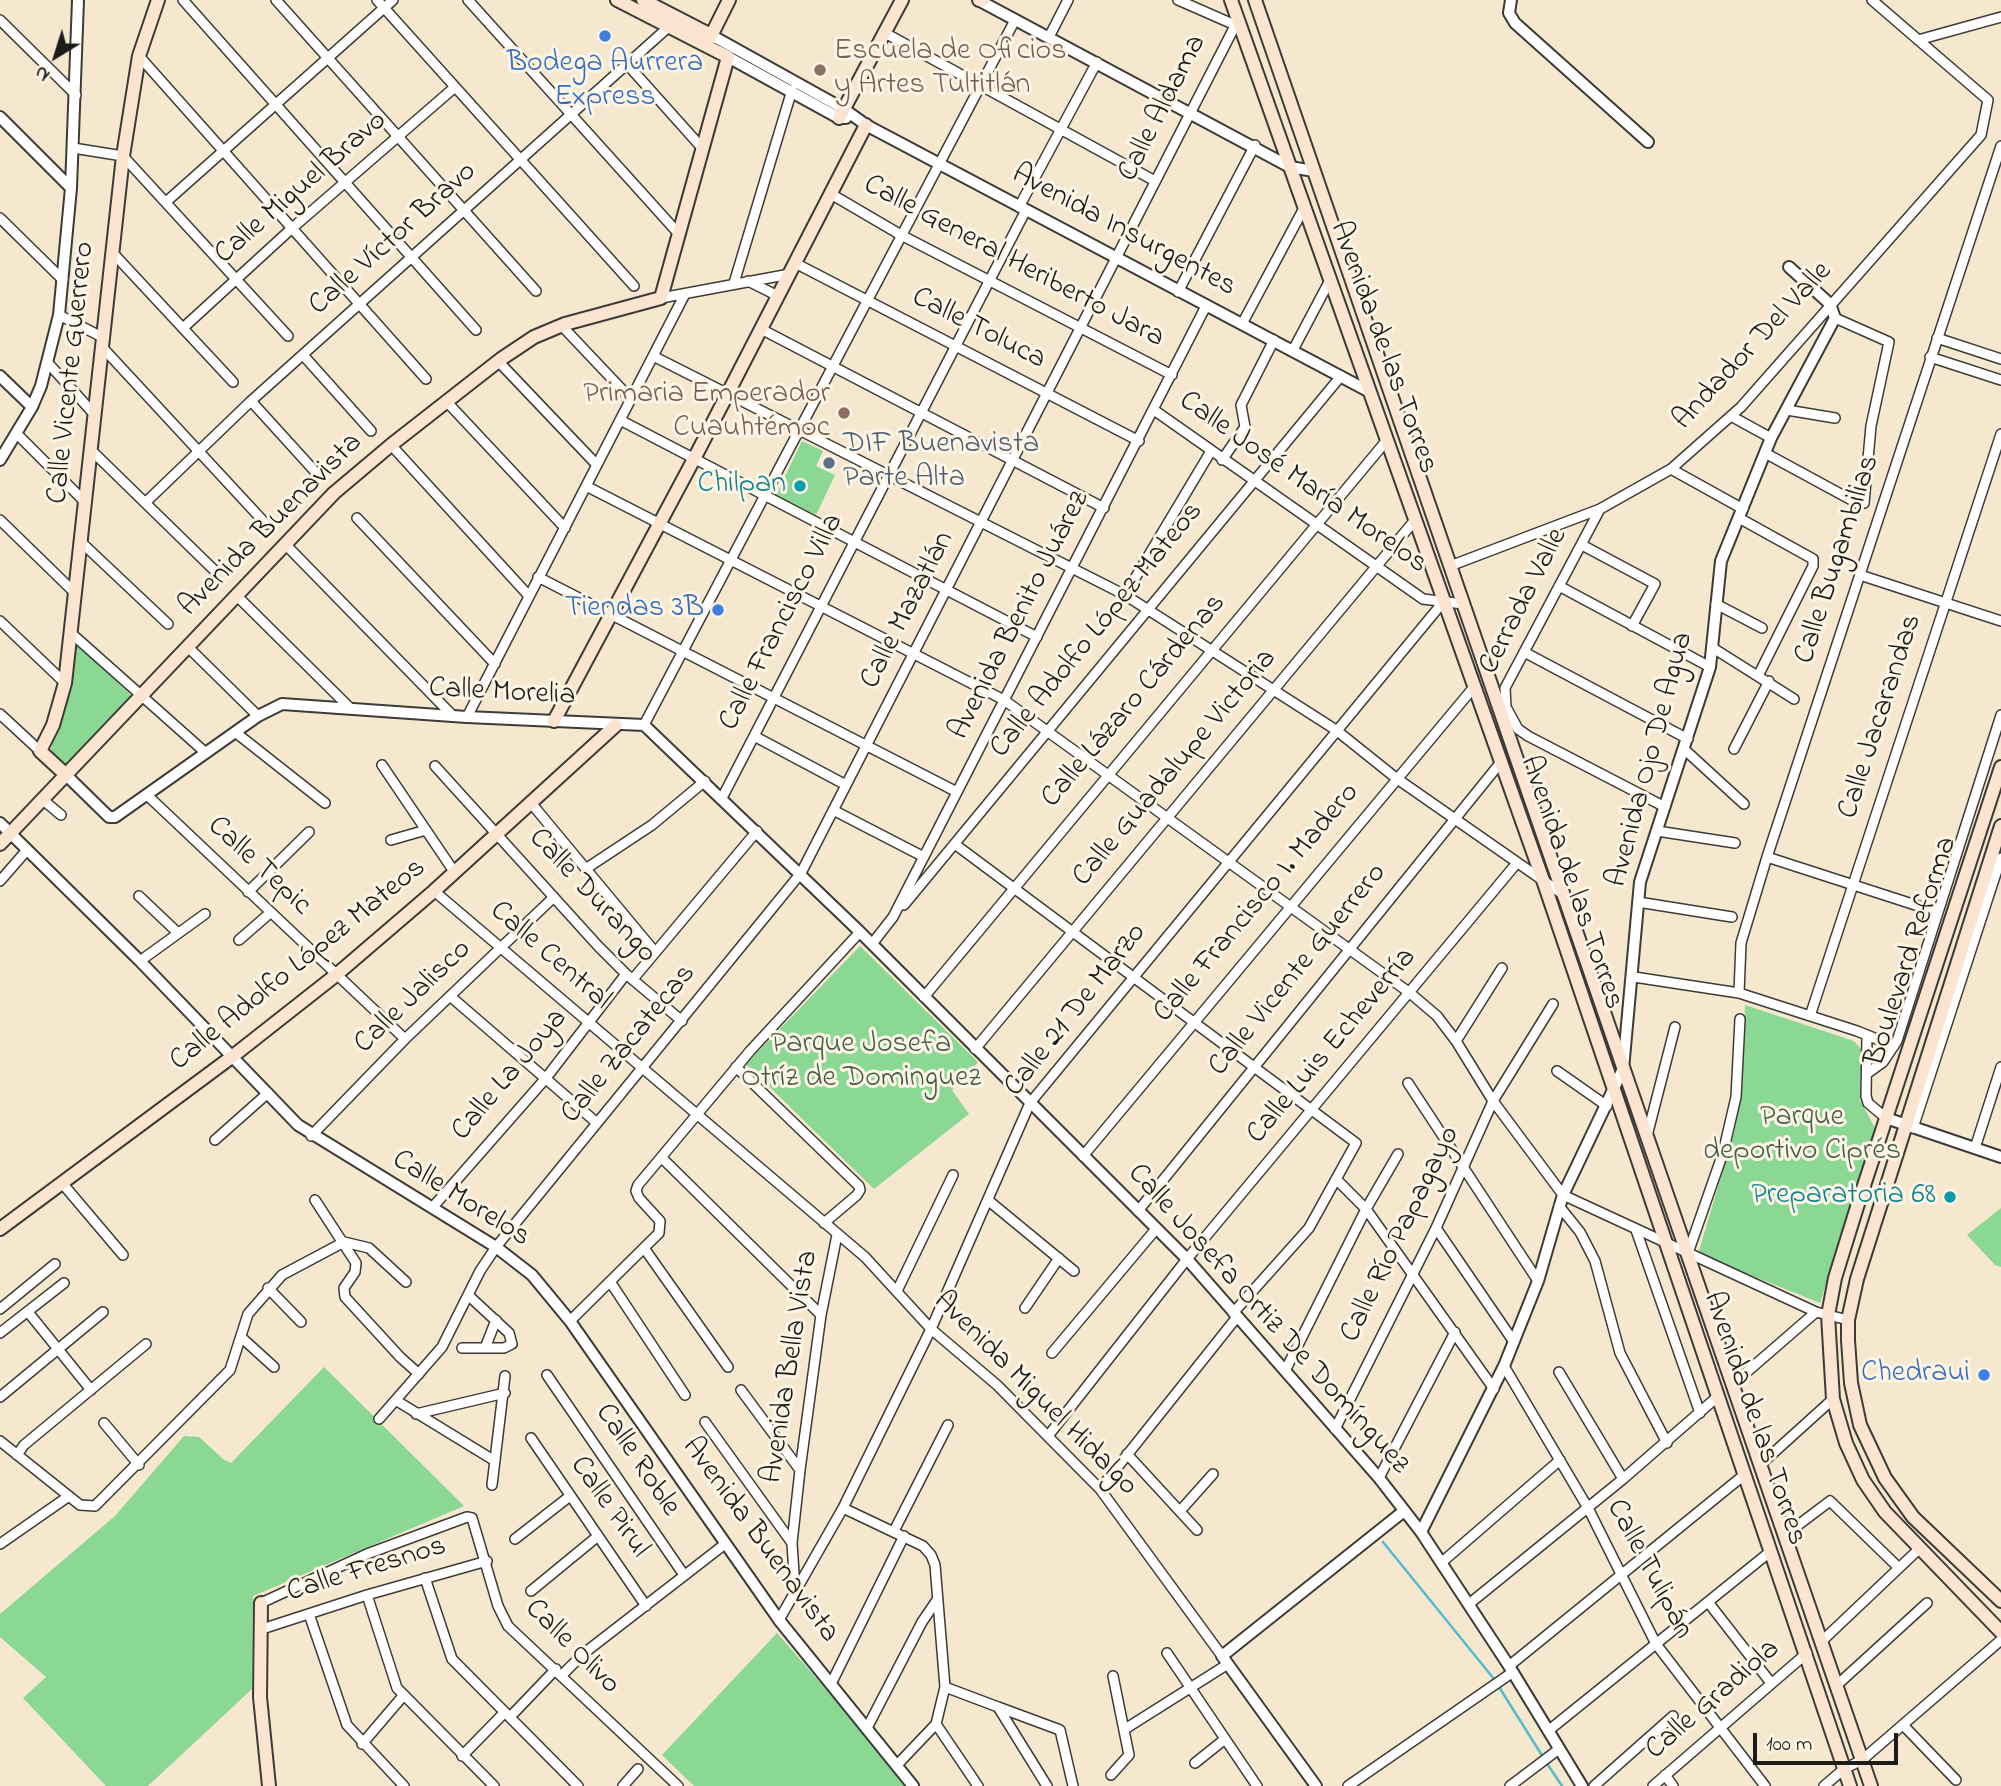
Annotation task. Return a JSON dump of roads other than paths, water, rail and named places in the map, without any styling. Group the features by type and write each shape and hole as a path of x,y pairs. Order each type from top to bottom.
{"main road":[{"name":"Calle Vicente Guerrero","path":"40,751 52,725 65,683 123,156 139,56 158,0"},
{"name":"Avenida Insurgentes","path":"617,0 674,22 709,40 729,57"},
{"name":"Avenida Insurgentes","path":"644,0 674,22"},
{"path":"709,40 729,0"},
{"path":"845,115 902,0"},
{"name":"Avenida de las Torres","path":"1231,0 1236,22 1544,883 1610,1100 1664,1243 1807,1653 1850,1786"},
{"name":"Avenida de las Torres","path":"1255,0 1871,1786"},
{"path":"661,298 729,57"},
{"path":"555,721 866,125"},
{"name":"Avenida Buenavista","path":"0,844 334,493 391,445 498,361 534,337 561,325 661,298"},
{"name":"Calle Adolfo López Mateos","path":"0,1229 233,1056 336,975 435,891 616,725"},
{"path":"40,751 65,774"},
{"name":"Boulevard Reforma","path":"2001,767 1822,1314 1833,1399 1846,1443 1863,1480 1885,1512 2001,1632"},
{"name":"Boulevard Reforma","path":"2001,826 1908,1127 1857,1279 1848,1320 1850,1382 1854,1401 1860,1425 1885,1478 1913,1517 2001,1601"},
{"path":"261,1603 260,1697 269,1786"}],"street":[{"path":"0,460 32,407 48,363 59,315 71,188 78,0"},
{"path":"183,0 476,330"},
{"path":"276,0 536,291"},
{"path":"376,0 634,286"},
{"path":"166,202 393,0"},
{"path":"468,0 678,233"},
{"path":"1049,37 1068,0"},
{"path":"1178,0 1236,22"},
{"path":"1511,0 1509,13 1515,23 1648,142"},
{"path":"1872,0 1918,40 2001,17"},
{"path":"982,1 1255,145 1290,167 1314,171"},
{"path":"570,1321 659,1233 660,1221 636,1191 736,1067 860,932 645,725 937,163 1015,19"},
{"path":"0,20 76,95"},
{"name":"Calle Víctor Bravo","path":"146,502 251,401 674,22"},
{"name":"Calle Aldama","path":"1115,258 1236,22"},
{"path":"885,33 1155,181"},
{"name":"Avenida Insurgentes","path":"709,40 845,115"},
{"name":"Andador Del Valle","path":"1450,566 1600,509 1671,469 1731,416 1981,135 1988,100 1918,40"},
{"path":"139,56 290,230 426,379"},
{"name":"Avenida Insurgentes","path":"729,57 866,125 1370,392"},
{"name":"Calle Francisco Villa","path":"722,798 990,280 1060,129 1097,62"},
{"path":"628,64 703,149"},
{"name":"Calle Miguel Bravo","path":"183,328 344,182 455,87"},
{"path":"734,283 792,90"},
{"path":"0,117 71,188"},
{"path":"1178,292 1255,145"},
{"name":"Calle Bugambilias","path":"1740,993 1741,943 1767,857 2001,146"},
{"path":"73,148 123,156 288,336"},
{"name":"Calle General Heriberto Jara","path":"831,194 901,234 1172,375"},
{"path":"1242,324 1304,208"},
{"path":"0,218 63,280"},
{"path":"112,252 233,382"},
{"name":"Calle Mazatlán","path":"801,873 1014,461 1115,258"},
{"path":"1765,453 1859,504 1864,503 1871,425 1889,342 1835,318 1830,304 1789,267"},
{"name":"Avenida Buenavista","path":"661,298 748,281 792,268"},
{"name":"Calle Toluca","path":"792,268 867,300 1139,441"},
{"path":"1293,351 1330,280"},
{"path":"748,281 778,296"},
{"path":"467,717 685,295"},
{"name":"Avenida Benito Juárez","path":"872,944 893,917 1206,306"},
{"path":"59,315 104,343 266,524"},
{"name":"Avenida Ojo De Agua","path":"1421,1532 1494,1389 1538,1281 1561,1201 1623,1069 1634,977 1638,902 1644,865 1710,667 1721,561 1771,438 1835,318"},
{"path":"561,325 631,399"},
{"path":"761,329 1104,508"},
{"path":"1937,338 2001,359"},
{"path":"1222,460 1245,427 1241,405 1273,340"},
{"path":"303,355 371,431"},
{"path":"653,356 1125,595 1336,730 1454,820 1564,895"},
{"path":"1930,357 2001,380"},
{"path":"498,361 597,466"},
{"path":"48,363 94,414"},
{"path":"0,376 32,407"},
{"name":"Calle Adolfo López Mateos","path":"893,917 956,845 1341,376"},
{"path":"251,401 320,477"},
{"path":"446,401 565,528"},
{"name":"Calle José María Morelos","path":"1154,410 1423,599 1463,604"},
{"path":"1787,410 1835,418"},
{"path":"1731,416 1771,438"},
{"path":"620,420 1037,637"},
{"path":"16,433 86,503"},
{"name":"Calle Jacarandas","path":"1810,1016 2001,434"},
{"name":"Calle Lázaro Cárdenas","path":"924,997 1387,440"},
{"path":"391,445 529,596"},
{"path":"91,450 214,570"},
{"name":"Calle Adolfo López Mateos","path":"1125,595 1210,451"},
{"path":"1671,469 1813,559 1813,566 1759,674"},
{"path":"586,486 1004,700 1410,993 1437,1016 1457,1041 1493,1101 1580,1232 1595,1261 1619,1353 1667,1443"},
{"name":"Cerrada Valle","path":"1600,509 1505,688 1504,697 1510,719 1528,736 1665,807"},
{"path":"357,518 495,664"},
{"path":"0,520 75,593"},
{"name":"Calle Guadalupe Victoria","path":"975,1049 1415,520"},
{"path":"81,542 168,624"},
{"path":"285,544 453,716"},
{"path":"1582,545 1655,584 1632,626"},
{"path":"1860,575 2001,621"},
{"path":"538,577 957,792"},
{"path":"1559,586 1710,667"},
{"path":"237,596 350,708"},
{"name":"Calle 21 De Marzo","path":"779,1620 843,1508 931,1329 1030,1103 1444,601"},
{"path":"1716,604 1762,628"},
{"path":"0,621 65,683"},
{"path":"71,633 206,754"},
{"path":"65,774 112,818 258,716 188,647"},
{"path":"1713,648 1759,674 1794,699"},
{"path":"1524,652 1686,744 1744,804"},
{"path":"1734,749 1769,681"},
{"name":"Calle Francisco I. Madero","path":"1083,1156 1474,687"},
{"name":"Calle Morelia","path":"258,716 275,705 645,725"},
{"path":"0,714 40,751"},
{"path":"1869,1072 1883,1062 1894,1046 2001,715"},
{"path":"236,732 325,803"},
{"path":"754,736 846,785"},
{"name":"Calle Vicente Guerrero","path":"1138,1210 1256,1068 1501,762"},
{"path":"382,765 455,873"},
{"name":"Calle Durango","path":"435,766 629,977 682,1021"},
{"path":"587,869 652,825 705,780"},
{"name":"Calle Tepic","path":"147,795 405,1039"},
{"path":"42,799 61,814"},
{"path":"531,803 656,952"},
{"path":"833,810 924,857"},
{"name":"Calle Morelos","path":"0,823 311,1136 496,1247 532,1275 570,1321"},
{"path":"391,840 426,830"},
{"name":"Calle La Joya","path":"432,1208 546,1078 587,1023 656,952 757,831"},
{"path":"1657,831 1735,843"},
{"path":"248,892 309,832"},
{"path":"956,845 1356,1143 1309,1228 1235,1315 1100,1489"},
{"path":"0,881 27,850"},
{"path":"1767,857 1937,912"},
{"path":"1908,1127 2001,858"},
{"name":"Calle Luis Echeverría","path":"1048,1436 1187,1259 1516,864"},
{"name":"Calle Zacatecas","path":"379,1419 442,1347 496,1247 801,873"},
{"name":"Calle Central","path":"435,891 695,1115"},
{"path":"139,896 178,933"},
{"name":"Calle Jalisco","path":"311,1136 405,1039 554,897"},
{"path":"1638,902 1731,917"},
{"path":"239,940 270,913"},
{"path":"140,961 205,914"},
{"name":"Calle Josefa Ortiz De Domínguez","path":"860,932 1187,1259 1379,1478 1421,1532 1469,1604 1548,1731 1556,1752 1582,1786"},
{"path":"1457,1041 1502,968"},
{"path":"1634,977 1740,993 1857,1031 1894,1046"},
{"path":"450,996 597,1123"},
{"name":"Calle Río Papagayo","path":"1335,1429 1436,1228 1493,1101 1553,1004"},
{"path":"1688,1253 1723,1153 1736,1097 1740,1019"},
{"path":"1647,1138 1675,1027"},
{"path":"1867,1037 1868,1103 1886,1118 1908,1127 2001,1157"},
{"name":"Avenida Bella Vista","path":"736,1067 860,1190 824,1223"},
{"path":"1975,1149 2001,1068"},
{"path":"1557,1071 1610,1100"},
{"path":"1408,1083 1538,1281"},
{"path":"215,1140 268,1093"},
{"name":"Avenida Miguel Hidalgo","path":"695,1115 865,1257 931,1329 997,1385 1100,1489 1316,1786"},
{"path":"1284,1371 1366,1209 1398,1154"},
{"path":"662,1158 821,1315"},
{"path":"897,1292 953,1175"},
{"path":"1336,1179 1366,1209 1494,1389"},
{"path":"62,1183 122,1255"},
{"path":"316,1200 344,1242 356,1267 344,1288 345,1297 419,1374"},
{"path":"989,1201 1074,1271"},
{"path":"1561,1201 1636,1230 1822,1314 1848,1320"},
{"path":"1436,1228 1514,1342"},
{"path":"1052,1353 1156,1229"},
{"path":"1636,1230 1700,1413"},
{"name":"Avenida Bella Vista","path":"796,1591 792,1543 800,1470 821,1315 837,1235"},
{"path":"0,1441 69,1496 90,1507 100,1504 230,1370 248,1314 282,1275 344,1242 369,1248 406,1282"},
{"path":"644,1248 728,1367"},
{"path":"1025,1308 1059,1258"},
{"path":"0,1309 55,1264"},
{"path":"0,1333 64,1283"},
{"path":"611,1283 685,1395"},
{"path":"268,1288 301,1322"},
{"path":"462,1348 504,1348 512,1344 509,1334 468,1295"},
{"path":"28,1312 91,1390"},
{"path":"0,1397 103,1312"},
{"path":"1733,1384 1822,1314"},
{"path":"485,1348 496,1320"},
{"name":"Avenida Buenavista","path":"570,1321 779,1620 913,1786"},
{"path":"1379,1478 1455,1332"},
{"path":"241,1337 274,1367"},
{"path":"18,1455 24,1445 146,1345"},
{"name":"Calle Tulipán","path":"1504,1366 1588,1508 1656,1644 1765,1786"},
{"path":"1559,1373 1623,1479"},
{"name":"Calle Roble","path":"547,1375 684,1575"},
{"path":"492,1485 505,1376"},
{"path":"741,1390 800,1470"},
{"path":"416,1414 505,1393"},
{"path":"1469,1604 1667,1443 1716,1398"},
{"path":"1760,1465 1833,1399"},
{"path":"397,1401 495,1461"},
{"path":"705,1422 792,1543"},
{"path":"104,1423 139,1465"},
{"path":"894,1531 948,1425"},
{"name":"Calle Pirul","path":"531,1438 646,1606"},
{"path":"1127,1454 1197,1530"},
{"path":"1441,1563 1560,1460"},
{"path":"1180,1511 1213,1474"},
{"path":"1348,1786 1502,1679 1620,1576 1744,1475"},
{"path":"0,1544 69,1496"},
{"path":"515,1539 569,1496"},
{"path":"1785,1535 1830,1501 1899,1568"},
{"path":"843,1508 904,1536 931,1555 945,1687 936,1724 897,1765"},
{"path":"1125,1729 1191,1688 1404,1511"},
{"name":"Calle Olivo","path":"261,1603 367,1554 467,1517 472,1518 502,1617 678,1786"},
{"path":"531,1591 598,1536"},
{"path":"831,1684 904,1536"},
{"path":"462,1756 559,1672 725,1544"},
{"name":"Calle Gradiola","path":"1822,1641 1919,1549"},
{"path":"1548,1731 1771,1551"},
{"name":"Calle Fresnos","path":"262,1629 486,1561"},
{"path":"425,1578 448,1652 578,1786"},
{"path":"367,1595 392,1674 402,1696 494,1786"},
{"path":"867,1728 922,1622 937,1600"},
{"path":"1708,1602 1771,1683"},
{"path":"1836,1686 1927,1603"},
{"path":"309,1614 340,1709 362,1744 404,1786"},
{"path":"1824,1786 1844,1769 1862,1760 2001,1640"},
{"path":"1167,1653 1257,1786"},
{"name":"Calle Gradiola","path":"1653,1786 1807,1653"},
{"path":"1111,1775 1129,1755 1113,1676"},
{"path":"945,1687 1060,1730 1073,1786"},
{"path":"362,1744 402,1696"},
{"path":"998,1707 1047,1786"},
{"path":"1594,1786 1673,1716"},
{"path":"936,1724 978,1786"},
{"path":"1903,1724 1956,1780"},
{"path":"1195,1763 1225,1739"},
{"path":"1510,1786 1556,1752"},
{"path":"623,1786 638,1769"},
{"path":"1665,1775 1673,1786"}],"waterway":[{"path":"1383,1542 1494,1679 1543,1757"},
{"path":"1546,1762 1562,1786"}],"place":[{"name":"Bodega Aurrera Express","path":"605,36"},
{"name":"Escuela de Oficios y Artes Tultitlán","path":"820,70"},
{"name":"Primaria Emperador Cuauhtémoc","path":"844,413"},
{"name":"DIF Buenavista Parte Alta","path":"829,463"},
{"name":"Chilpan","path":"800,486"},
{"name":"Tiendas 3B","path":"718,610"},
{"name":"Preparatoria 68","path":"1950,1197"},
{"name":"Chedraui","path":"1984,1375"}],"park label":[{"name":"Parque Josefa Otríz de Dominguez","path":"861,1063"},
{"name":"Parque deportivo Ciprés","path":"1802,1136"}]}
